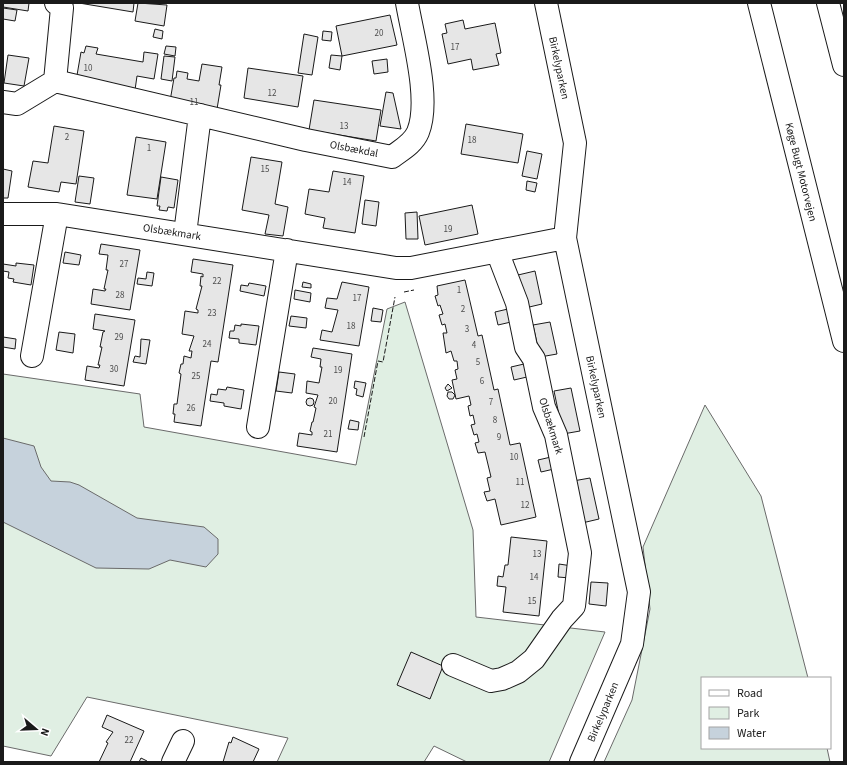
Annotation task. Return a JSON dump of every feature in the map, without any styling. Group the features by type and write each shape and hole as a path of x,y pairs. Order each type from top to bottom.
{"main road":[{"path":"3,102 17,104 55,81 62,8 56,3"},
{"name":"Olsbækdal","path":"55,81 306,140 392,157 412,142 418,132 424,101 407,3"},
{"name":"Birkelyparken","path":"546,3 574,143 565,238 639,592 632,644 581,762"},
{"name":"Køge Bugt Motorvejen","path":"759,3 844,341"},
{"path":"828,3 844,65"},
{"path":"186,234 200,115"},
{"name":"Olsbækmark","path":"3,214 57,214 396,268 411,268 565,238"},
{"path":"32,356 57,214"},
{"path":"258,427 287,250"},
{"name":"Olsbækmark","path":"453,665 491,681 502,679 518,672 534,659 562,619 574,606 580,553 556,435 544,407 534,359 526,347 517,304 497,251"},
{"path":"173,762 183,741"}],"green space":[{"path":"405,302 473,530 476,617 605,632 549,762 467,762 434,746 424,762 277,762 288,738 87,697 51,756 3,746 3,374 140,394 144,427 356,465 387,309"},
{"path":"705,405 761,496 808,677 701,677 701,749 827,749 830,762 604,762 632,700 650,609 643,547"}],"water":[{"path":"3,438 34,446 41,467 51,481 70,482 79,485 137,518 204,527 218,539 218,554 206,567 170,560 149,569 96,568 3,522"}],"building":[{"path":"3,3 29,3 28,11 3,7"},
{"path":"79,3 134,3 133,12"},
{"path":"138,3 167,5 164,26 135,21"},
{"path":"3,8 17,10 15,21 3,19"},
{"path":"390,15 397,45 342,56 336,26"},
{"path":"463,20 465,29 495,23 501,53 496,54 499,65 473,70 471,59 448,64 442,34 447,33 445,24"},
{"path":"155,29 163,31 162,39 153,37"},
{"path":"323,31 332,32 331,41 322,40"},
{"path":"304,34 318,37 312,75 298,73"},
{"path":"86,46 98,48 96,54 143,62 144,52 158,54 154,79 137,76 135,90 76,81 81,52 84,53"},
{"path":"166,46 176,47 175,56 164,54"},
{"path":"8,55 29,58 24,86 4,83"},
{"path":"331,55 342,56 340,70 329,68"},
{"path":"164,56 175,57 172,81 161,79"},
{"path":"387,59 388,72 374,74 372,61"},
{"path":"202,64 222,67 219,85 221,85 216,115 169,107 174,78 176,78 177,71 188,73 187,79 199,81"},
{"path":"248,68 303,76 298,107 244,98"},
{"path":"386,92 393,93 401,129 380,126"},
{"path":"314,100 381,110 376,141 309,130"},
{"path":"466,124 523,134 518,163 461,154"},
{"path":"54,126 84,131 76,184 61,182 59,192 28,187 33,161 48,163"},
{"path":"136,137 166,142 157,199 127,195"},
{"path":"527,151 542,154 537,179 522,176"},
{"path":"251,157 282,162 275,204 288,207 283,236 265,234 269,215 242,210"},
{"path":"3,169 12,171 8,198 3,198"},
{"path":"333,171 364,176 355,233 323,228 325,218 305,214 309,189 329,192"},
{"path":"79,176 94,178 90,204 75,202"},
{"path":"161,177 178,180 174,208 168,207 167,211 159,210 160,206 157,206"},
{"path":"527,181 537,183 535,192 526,190"},
{"path":"365,200 379,202 376,226 362,224"},
{"path":"472,205 478,234 425,245 419,216"},
{"path":"417,212 418,239 406,239 405,213"},
{"path":"101,244 140,250 130,310 91,304 93,289 105,291 106,289 104,289 108,270 106,270 108,255 99,254"},
{"path":"65,252 81,255 79,265 63,263"},
{"path":"193,259 233,265 218,362 211,361 201,426 174,422 175,414 173,414 174,404 177,404 181,364 183,364 184,356 191,358 192,351 189,351 194,336 182,334 185,311 198,313 198,310 196,309 202,286 200,286 201,276 203,277 203,274 191,272"},
{"path":"16,263 34,265 31,285 13,282 14,279 8,278 9,272 3,271 3,264 16,266"},
{"path":"535,271 542,304 525,308 518,275"},
{"path":"147,272 154,273 152,286 137,284 138,278 146,279"},
{"path":"465,280 478,336 482,335 494,390 498,389 510,445 520,443 536,517 501,525 495,499 487,501 484,492 490,491 487,478 491,477 485,452 478,453 475,443 479,442 477,434 474,435 471,425 475,424 473,415 470,416 468,406 471,405 469,396 456,399 452,380 457,379 455,370 458,369 457,361 454,361 451,351 446,353 443,333 447,333 445,324 442,325 439,315 443,314 440,305 438,306 435,296 438,295 437,286"},
{"path":"303,282 311,284 311,288 302,287"},
{"path":"342,282 369,287 359,346 320,340 322,330 332,332 338,310 325,308 327,298 337,299"},
{"path":"249,283 266,286 264,296 240,291 241,285 248,286"},
{"path":"295,290 311,293 310,302 294,299"},
{"path":"373,308 383,310 381,322 371,321"},
{"path":"508,309 511,322 498,325 495,312"},
{"path":"95,314 135,320 124,386 85,380 87,366 99,368 100,365 98,365 102,347 100,347 103,332 105,331 93,329"},
{"path":"291,316 307,318 306,328 289,326"},
{"path":"550,322 557,354 540,357 533,325"},
{"path":"241,324 259,326 256,345 239,343 239,339 229,338 230,331 234,331 235,325 241,326"},
{"path":"59,332 75,334 73,353 56,350"},
{"path":"3,337 16,339 15,349 3,347"},
{"path":"141,339 150,340 146,364 133,362 135,356 140,357"},
{"path":"313,348 352,354 337,452 297,446 299,433 312,435 312,432 310,431 316,408 314,407 318,395 306,393 307,381 319,383 322,367 320,367 321,359 311,357"},
{"path":"524,364 527,377 514,380 511,367"},
{"path":"279,372 295,374 292,393 276,391"},
{"path":"355,381 366,383 363,397 356,395 357,389 354,388"},
{"path":"448,384 452,388 447,391 445,388"},
{"path":"227,387 244,390 241,409 224,406 224,403 210,401 211,394 217,395 218,389 226,390"},
{"path":"571,388 580,431 563,434 554,391"},
{"path":"448,392 452,392 455,395 453,399 449,399 447,396"},
{"path":"308,398 312,398 314,402 312,406 308,406 306,404 306,400"},
{"path":"350,420 359,422 358,430 348,429"},
{"path":"551,457 554,469 541,472 538,460"},
{"path":"590,478 599,519 582,523 573,481"},
{"path":"511,537 547,541 539,616 503,612 506,587 497,586 498,576 503,577 505,565 508,565"},
{"path":"559,564 572,566 570,578 558,577"},
{"path":"591,582 608,583 606,606 589,604"},
{"path":"411,652 443,666 430,699 397,685"},
{"path":"107,715 144,731 130,762 99,762 108,743 106,742 113,732 102,727"},
{"path":"233,737 259,749 253,762 223,762 229,742 231,743"},
{"path":"141,758 147,761 147,762 139,762"}],"fence":[{"path":"404,292 414,290"},
{"path":"364,437 378,361 383,362 395,297"}]}
